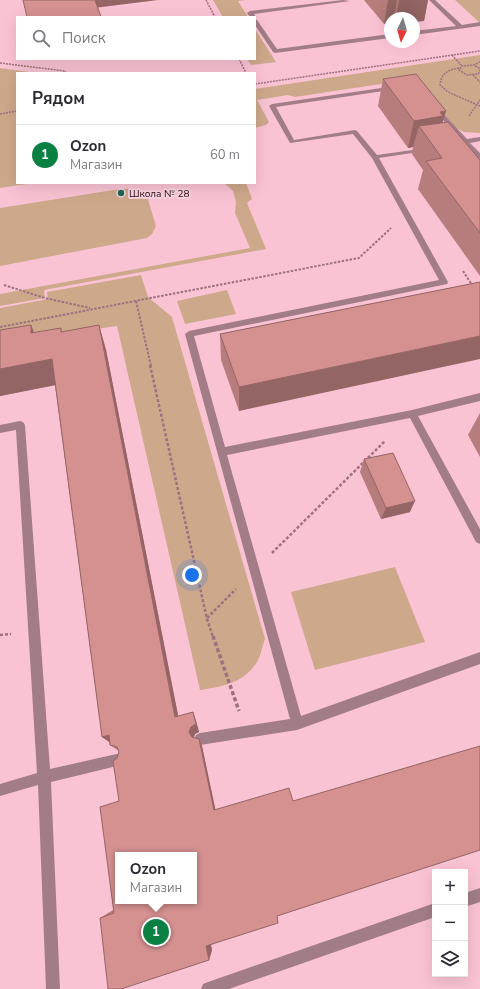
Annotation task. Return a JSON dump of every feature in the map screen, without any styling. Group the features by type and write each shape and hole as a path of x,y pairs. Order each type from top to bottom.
{"lane":[{"path":"252,16 250,13 347,1 346,0"},
{"path":"432,0 460,26"},
{"path":"256,22 275,51 384,37"},
{"path":"420,31 480,24"},
{"path":"297,724 188,334 444,282 375,157 355,132 292,142 272,106 405,86"},
{"path":"428,101 480,156"},
{"path":"444,146 480,139"},
{"path":"375,157 429,148"},
{"path":"222,452 412,414 480,398"},
{"path":"412,414 480,539"},
{"path":"0,429 20,425 44,777 53,989"},
{"path":"200,739 297,724 480,658"},
{"path":"0,790 44,777 121,759"},
{"path":"468,899 480,895"},
{"path":"208,989 432,911"}],"path":[{"path":"206,0 214,16"},
{"path":"256,84 480,51"},
{"path":"452,55 462,66"},
{"path":"240,60 246,72"},
{"path":"480,62 475,66 462,66 442,74 440,78 440,86 448,92 480,106"},
{"path":"0,63 65,72"},
{"path":"473,75 480,71 475,66"},
{"path":"459,68 462,73 473,75 480,82"},
{"path":"0,114 16,111"},
{"path":"0,327 359,258 406,214"},
{"path":"462,269 475,289"},
{"path":"4,285 45,298 92,309"},
{"path":"136,301 207,619 246,732"},
{"path":"207,619 412,414"}],"shaded area":[{"path":"213,0 246,0 238,1 247,16 222,16"},
{"path":"455,0 480,0 480,23"},
{"path":"256,31 276,62 251,65 248,60 256,60"},
{"path":"480,55 480,133 464,132 456,128 414,79 295,97 288,95 257,100 269,122 266,125 256,128 256,89"},
{"path":"0,68 29,72 16,72 16,184 26,184 0,188"},
{"path":"225,184 246,184 252,199 247,203 266,249 44,290 45,298 0,306 0,294 250,248 235,213 236,202 233,191"},
{"path":"120,189 142,191 147,196 156,226 152,234 147,238 0,266 0,208"},
{"path":"141,275 148,297 172,317 265,639 258,660 246,675 232,683 208,689 200,690 117,326 49,336 0,339 0,308 48,299 47,292"},
{"path":"227,290 236,314 185,324 177,301"},
{"path":"395,567 425,642 315,670 291,592"}],"building":[{"path":"23,0 95,0 101,16 27,16"},
{"path":"416,74 446,111 440,112 443,116 414,121 383,79"},
{"path":"448,122 480,160 480,233 426,161 442,158 419,126"},
{"path":"480,282 480,336 239,387 220,334"},
{"path":"31,325 31,333 61,328 61,332 99,325 175,717 193,712 196,724 191,727 189,732 192,737 199,739 214,810 289,788 293,801 480,746 480,850 277,916 278,923 206,946 209,960 121,989 108,989 100,918 114,913 100,807 119,801 113,761 117,758 119,752 117,747 110,745 109,735 102,737 52,359 0,369 0,330"},
{"path":"393,453 415,501 386,508 364,459"}],"place":[{"name":"Школа № 28","path":"121,193"},
{"name":"Ozon","path":"156,932"}]}
